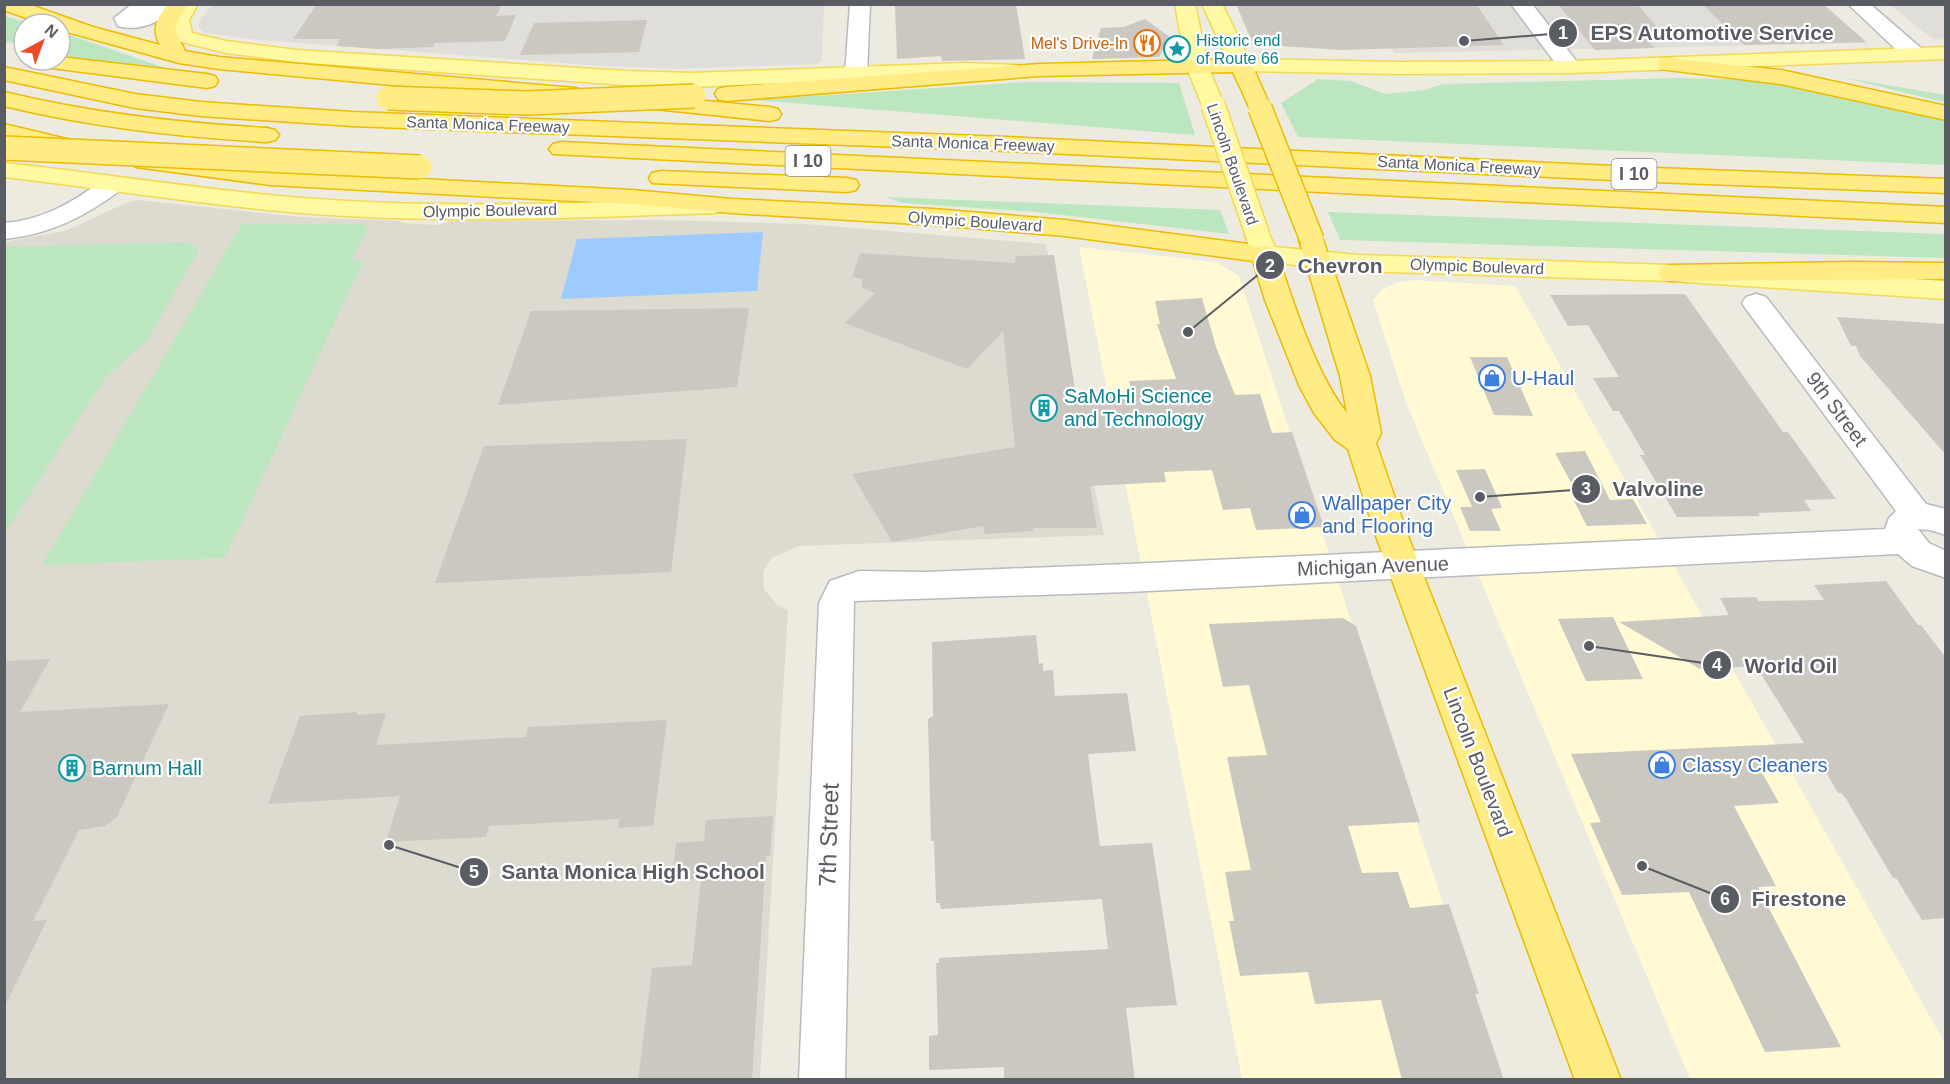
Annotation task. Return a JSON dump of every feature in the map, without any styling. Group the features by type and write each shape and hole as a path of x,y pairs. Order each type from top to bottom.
{"highway":[{"path":"8,4 132,46 219,63 915,128 1006,144"},
{"path":"179,4 169,16 164,27 164,37 179,57"},
{"path":"1668,64 1781,77 1946,113"},
{"path":"356,96 527,103 694,96 1039,70 1241,65"},
{"name":"Lincoln Boulevard","path":"1241,65 1315,249 1350,357 1363,410 1366,433 1361,443"},
{"path":"72,66 291,90"},
{"name":"Santa Monica Freeway","path":"4,73 135,101 201,109 352,119 1006,144 1654,175 1946,186"},
{"name":"Santa Monica Freeway","path":"4,99 80,116 199,132 1946,215"},
{"path":"4,131 138,161 270,178 630,197 732,206"},
{"path":"4,148 1151,196 1377,201 1615,201"},
{"name":"Olympic Boulevard","path":"732,206 933,217 1261,245"},
{"name":"Lincoln Boulevard","path":"1261,245 1314,385 1325,406 1346,432 1361,443 1404,565 1598,1080"},
{"path":"1671,273 1946,271"}],"main road":[{"path":"188,4 179,15 177,25 185,37 226,47 296,56 626,78 692,80 964,69 1039,70"},
{"name":"Lincoln Boulevard","path":"1185,4 1197,66 1213,105 1261,245"},
{"name":"Lincoln Boulevard","path":"1212,4 1241,65"},
{"path":"1241,65 1398,69 1570,67 1946,53"},
{"path":"1914,54 1946,74"},
{"name":"Olympic Boulevard","path":"4,170 264,202 357,209 428,211 732,206"},
{"name":"Olympic Boulevard","path":"1261,245 1315,249 1370,263 1671,273 1946,290"}],"street":[{"path":"147,4 124,18 125,22 142,21 166,4"},
{"path":"856,74 861,4"},
{"path":"1521,4 1570,67"},
{"path":"1858,4 1914,54"},
{"path":"4,231 38,225 68,212 92,201 112,184"},
{"name":"9th Street","path":"1756,303 1923,527 1923,556 1946,565"},
{"name":"Michigan Avenue","path":"842,591 859,585 926,586 1404,565 1923,527"},
{"name":"7th Street","path":"822,1080 836,603 842,591"}],"shaded area":[{"path":"213,4 824,5 822,61 816,64 675,69 602,66 249,39 205,33 199,28 199,21"},
{"path":"1365,5 1825,5 1868,43 1394,53"},
{"path":"1890,5 1945,5 1945,39 1934,40"},
{"path":"137,200 301,217 437,225 450,221 662,220 805,224 1046,244 1104,535 798,546 772,558 763,571 764,589 777,605 788,610 760,1079 5,1080 5,242 65,231"},
{"path":"1079,247 1216,262 1239,276 1500,1079 1242,1079"},
{"path":"1415,280 1515,286 1945,1043 1945,1079 1690,1079 1405,400 1373,300 1383,289 1396,283"}],"green space":[{"path":"4,16 12,18 12,43 5,43"},
{"path":"72,36 165,68 72,58"},
{"path":"1841,77 1945,95 1945,102 1935,100"},
{"path":"1680,78 1759,80 1806,87 1945,119 1945,165 1298,137 1281,103 1318,79 1351,81 1385,94 1424,90 1443,84"},
{"path":"1027,82 1179,83 1195,135 753,100"},
{"path":"886,197 1220,210 1229,234 1036,212 902,203"},
{"path":"1328,212 1945,234 1945,258 1340,240"},
{"path":"242,224 363,224 368,228 351,261 363,261 225,558 42,565"},
{"path":"189,242 199,250 148,339 105,378 5,531 5,247"}],"water":[{"path":"763,232 757,291 561,299 577,239"}],"building":[{"path":"317,4 502,4 496,16 516,15 505,41 435,43 433,47 378,49 337,46 340,39 293,39"},
{"path":"895,4 1016,4 1025,59 942,61 941,56 897,59"},
{"path":"1236,4 1476,4 1504,45 1341,50 1253,44"},
{"path":"1558,4 1637,4 1664,35 1643,35 1655,48 1595,50"},
{"path":"1703,5 1824,5 1866,42 1744,45"},
{"path":"1145,19 1170,37 1159,57 1092,59 1101,28 1124,27"},
{"path":"647,20 639,52 520,55 534,23"},
{"path":"860,253 1015,263 1016,256 1054,255 1076,396 1132,394 1129,381 1176,379 1157,324 1160,324 1155,301 1202,298 1216,347 1235,395 1260,394 1272,433 1292,432 1324,527 1256,530 1250,508 1223,510 1212,470 1164,472 1166,482 1090,486 1097,528 1033,528 1034,531 985,534 983,526 892,542 852,474 1015,447 1003,331 967,369 845,323 875,293 861,287 863,279 852,277"},
{"path":"1685,294 1783,432 1788,432 1836,499 1804,500 1811,511 1758,513 1760,516 1677,517 1640,455 1645,455 1619,411 1613,411 1593,378 1619,377 1588,325 1568,326 1550,295"},
{"path":"749,308 737,387 498,405 531,311"},
{"path":"1837,317 1946,324 1946,455 1860,356 1856,346 1851,346"},
{"path":"1470,357 1507,357 1533,416 1494,415"},
{"path":"687,439 671,572 435,583 484,446"},
{"path":"1585,451 1610,500 1633,499 1647,524 1587,526 1574,501 1581,501 1555,453"},
{"path":"1485,469 1502,508 1491,509 1501,531 1470,531 1460,507 1472,507 1456,470"},
{"path":"1886,581 1918,625 1921,625 1946,658 1946,918 1922,920 1896,878 1893,878 1846,799 1838,793 1824,769 1761,771 1779,803 1734,806 1776,886 1758,887 1841,1047 1765,1052 1689,892 1622,895 1590,823 1601,822 1571,754 1804,743 1756,666 1700,669 1619,622 1729,615 1720,598 1756,597 1758,601 1824,600 1814,585"},
{"path":"1613,617 1643,679 1586,681 1558,619"},
{"path":"1343,618 1356,626 1420,822 1348,826 1362,873 1398,872 1410,908 1449,904 1479,994 1475,994 1504,1080 1402,1080 1381,1000 1315,1004 1308,972 1240,976 1229,921 1234,921 1225,872 1251,870 1227,757 1267,755 1249,685 1223,687 1209,624"},
{"path":"1036,635 1039,664 1043,663 1043,671 1053,670 1055,696 1127,693 1136,751 1088,754 1100,846 1152,843 1177,1005 1126,1008 1135,1080 1004,1080 1004,1067 929,1070 929,1036 938,1035 936,963 939,963 939,958 1108,949 1102,899 941,909 940,903 936,903 934,841 931,841 928,719 933,716 932,642"},
{"name":"Barnum Hall","path":"50,659 20,712 169,704 117,817 105,826 79,830 33,921 47,920 4,1008 4,661"},
{"path":"357,712 357,715 386,713 376,745 526,737 528,727 667,720 653,826 618,828 619,819 489,826 486,837 386,842 400,796 268,804 300,716"},
{"path":"773,816 770,856 766,856 752,1080 638,1080 652,968 692,965 701,879 672,880 676,843 704,841 706,820"}],"place":[{"name":"EPS Automotive Service","path":"1464,41"},
{"name":"Mel's Drive-In","path":"1147,43"},
{"name":"Historic end of Route 66","path":"1177,49"},
{"name":"Chevron","path":"1188,332"},
{"name":"U-Haul","path":"1492,378"},
{"name":"SaMoHi Science and Technology","path":"1044,408"},
{"name":"Valvoline","path":"1480,497"},
{"name":"Wallpaper City and Flooring","path":"1302,515"},
{"name":"World Oil","path":"1589,646"},
{"name":"Classy Cleaners","path":"1662,765"},
{"name":"Barnum Hall","path":"72,768"},
{"name":"Santa Monica High School","path":"389,845"},
{"name":"Firestone","path":"1642,866"}]}
